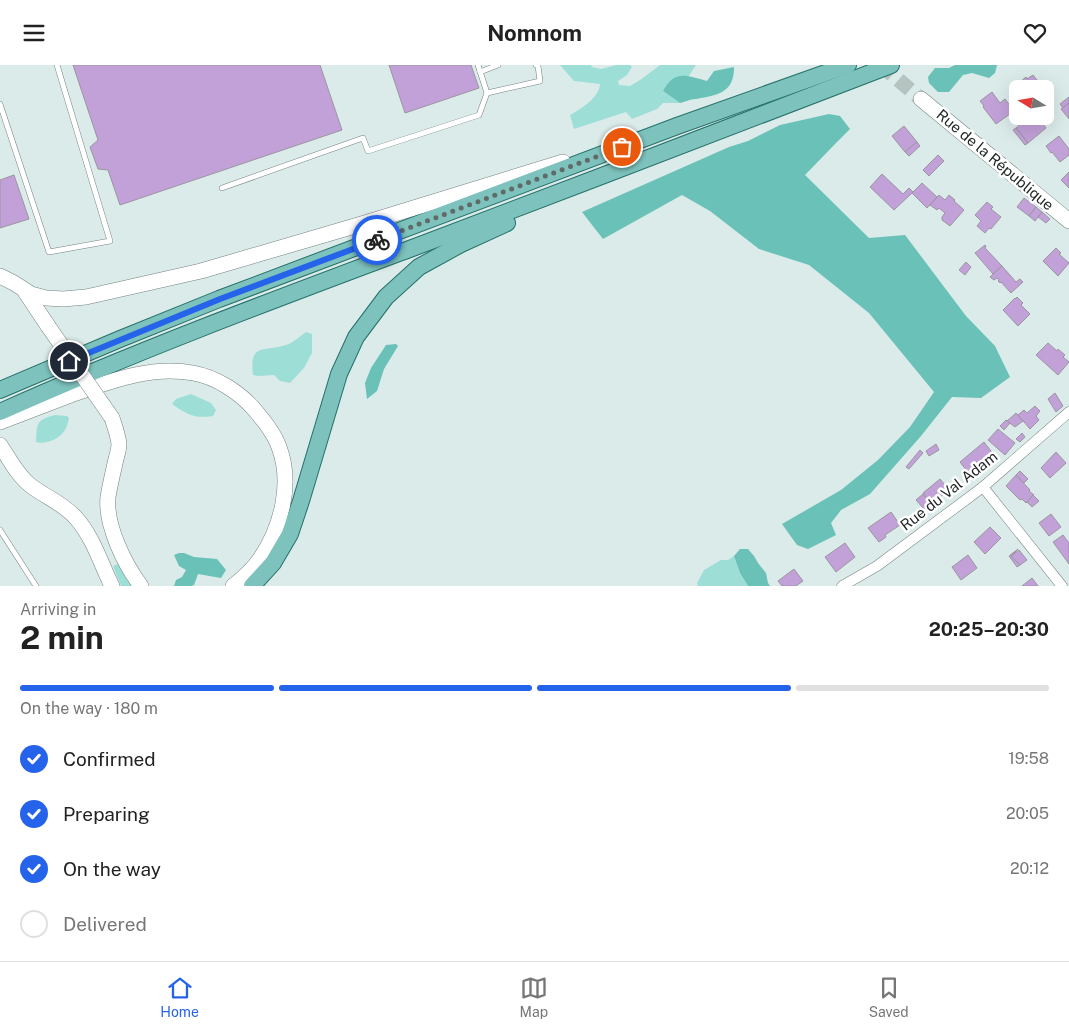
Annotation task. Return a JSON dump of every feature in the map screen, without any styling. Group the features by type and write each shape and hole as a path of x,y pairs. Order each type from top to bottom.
{"main road":[{"path":"0,390 220,299 676,126 848,65"},
{"path":"0,412 69,381 220,320 891,65"},
{"name":"Rue de la République","path":"921,99 1069,221"},
{"path":"0,276 31,294 46,298 70,299 86,297 201,271 365,223 676,126"},
{"path":"252,586 273,563 290,534 339,374 356,337 386,297 419,267 460,243 656,155"},
{"path":"23,289 112,418 119,446 108,497 109,517 123,557 141,586"},
{"path":"0,422 102,383 148,371 168,370 194,373 214,379 232,389 248,402 270,429 279,448 284,470 284,492 280,516 273,539 259,561 233,586"},
{"path":"0,445 20,475 29,484 62,505 76,517 90,539 112,586"}],"street":[{"name":"Rue du Val Adam","path":"842,586 877,566 983,487 1069,412"},
{"path":"983,487 1062,586"}],"lane":[{"path":"0,104 49,252 110,241 57,65"},
{"path":"222,188 363,138 368,151 479,115 487,93 478,65"},
{"path":"480,72 498,65"},
{"path":"487,93 540,81 538,66 536,65"},
{"path":"0,530 36,586"}],"shaded area":[{"path":"560,65 591,65 601,69 616,65 630,65 632,67 627,75 618,81 619,85 630,86 660,65 696,65 688,77 682,76 663,91 680,103 663,103 657,109 632,119 626,112 574,129 570,115 585,106 597,94 600,84 574,81"},
{"path":"955,65 997,65 995,73 989,78 972,73 963,75 949,92 938,92 929,83 928,77 935,68 949,68"},
{"path":"734,67 731,82 728,87 718,94 680,103 663,91 672,79 677,77 687,76 707,81 714,71"},
{"path":"829,114 840,116 850,129 805,175 869,238 905,235 966,316 995,346 1010,377 981,398 952,397 921,436 870,494 841,510 831,523 836,535 808,549 797,545 782,524 841,490 878,460 910,427 934,392 869,313 809,265 759,249 710,211 682,195 603,239 582,212 729,147 748,141 780,125"},
{"path":"306,332 312,334 312,353 304,368 290,383 280,381 274,375 253,375 252,365 256,353 264,349 289,344"},
{"path":"396,344 398,346 384,369 377,391 367,399 365,383 371,368 386,345"},
{"path":"191,394 211,403 216,410 213,416 201,417 191,415 172,404 176,399"},
{"path":"55,415 67,416 69,418 63,433 52,441 36,442 37,426 39,423"},
{"path":"740,549 748,549 754,556 766,573 770,586 748,586 740,573 734,556"},
{"path":"179,553 194,557 217,559 226,570 221,578 198,574 194,585 174,586 176,580 182,577 186,570 179,566 174,555"},
{"path":"734,556 740,573 748,586 698,586 697,583 704,570 721,560 728,560"},
{"path":"120,563 127,580 132,586 121,586 113,566"}],"building":[{"path":"73,65 320,65 342,130 120,205 108,170 98,169 90,147 98,140"},
{"path":"389,65 471,65 479,88 405,113"},
{"path":"1033,75 1037,80 1022,80 1026,77 1027,79"},
{"path":"992,92 1000,103 1005,99 1009,104 1009,115 996,124 980,101"},
{"path":"1069,97 1069,103 1063,108 1060,104"},
{"path":"1069,103 1069,119 1061,109"},
{"path":"1020,125 1044,125 1046,128 1028,143 1016,128"},
{"path":"904,126 917,142 905,152 892,136"},
{"path":"1016,128 1028,143 1025,145 1013,130"},
{"path":"1059,136 1069,149 1069,155 1060,162 1046,146"},
{"path":"917,142 920,146 909,156 905,152"},
{"path":"938,155 944,161 929,176 923,170"},
{"path":"1069,172 1069,188 1061,180"},
{"path":"882,174 903,194 909,188 913,192 894,210 870,187"},
{"path":"14,175 29,219 0,228 0,180"},
{"path":"922,183 937,197 927,208 912,193"},
{"path":"939,195 945,200 949,195 964,210 950,226 942,220 945,213 939,208 937,210 930,205"},
{"path":"1024,198 1036,207 1029,216 1017,207"},
{"path":"987,202 993,207 991,209 1001,217 985,233 977,226 981,221 975,215"},
{"path":"1036,207 1042,212 1035,221 1029,216"},
{"path":"1042,212 1050,219 1046,223 1038,217"},
{"path":"985,245 985,248 1002,266 993,274 975,253"},
{"path":"1056,248 1061,253 1059,254 1069,263 1058,276 1043,261"},
{"path":"966,262 971,267 965,275 959,270"},
{"path":"1002,266 1016,282 1020,279 1023,282 1011,293 997,278 994,280 990,277"},
{"path":"1017,297 1023,303 1021,305 1030,314 1018,326 1003,310"},
{"path":"1048,343 1065,355 1063,357 1069,362 1058,375 1036,355"},
{"path":"1055,393 1063,406 1056,412 1048,399"},
{"path":"1035,406 1040,411 1036,416 1039,420 1030,429 1018,415 1024,410 1027,413"},
{"path":"1016,413 1023,421 1015,427 1007,421"},
{"path":"1006,420 1010,423 1004,430 1000,426"},
{"path":"998,429 1015,443 1005,455 988,440"},
{"path":"1022,433 1025,437 1020,442 1016,439"},
{"path":"984,442 994,455 970,475 960,462"},
{"path":"936,444 939,450 929,456 926,451"},
{"path":"920,450 923,453 909,469 906,467"},
{"path":"1056,452 1066,463 1050,478 1041,468"},
{"path":"1020,471 1028,479 1024,483 1016,475"},
{"path":"1016,475 1034,495 1026,503 1022,499 1020,500 1006,486"},
{"path":"940,479 949,490 931,504 923,493"},
{"path":"923,494 931,504 924,509 916,500"},
{"path":"1033,495 1039,501 1032,507 1027,502"},
{"path":"891,512 900,525 885,535 886,537 879,542 868,528"},
{"path":"1051,514 1061,527 1049,536 1039,523"},
{"path":"990,527 1001,538 985,554 974,542"},
{"path":"1063,535 1069,543 1069,564 1053,542"},
{"path":"845,543 855,557 836,572 825,557"},
{"path":"1018,549 1011,556 1020,565 1017,567 1009,556"},
{"path":"1019,550 1027,560 1020,565 1011,556"},
{"path":"968,555 977,568 961,580 952,567"},
{"path":"794,569 803,581 796,586 782,586 778,581"},
{"path":"1032,578 1038,586 1022,586"}],"tunnel":[{"path":"881,65 921,99"}],"way so far":[{"path":"377,240 622,147"}],"route":[{"path":"69,361 220,299 377,240"}]}
